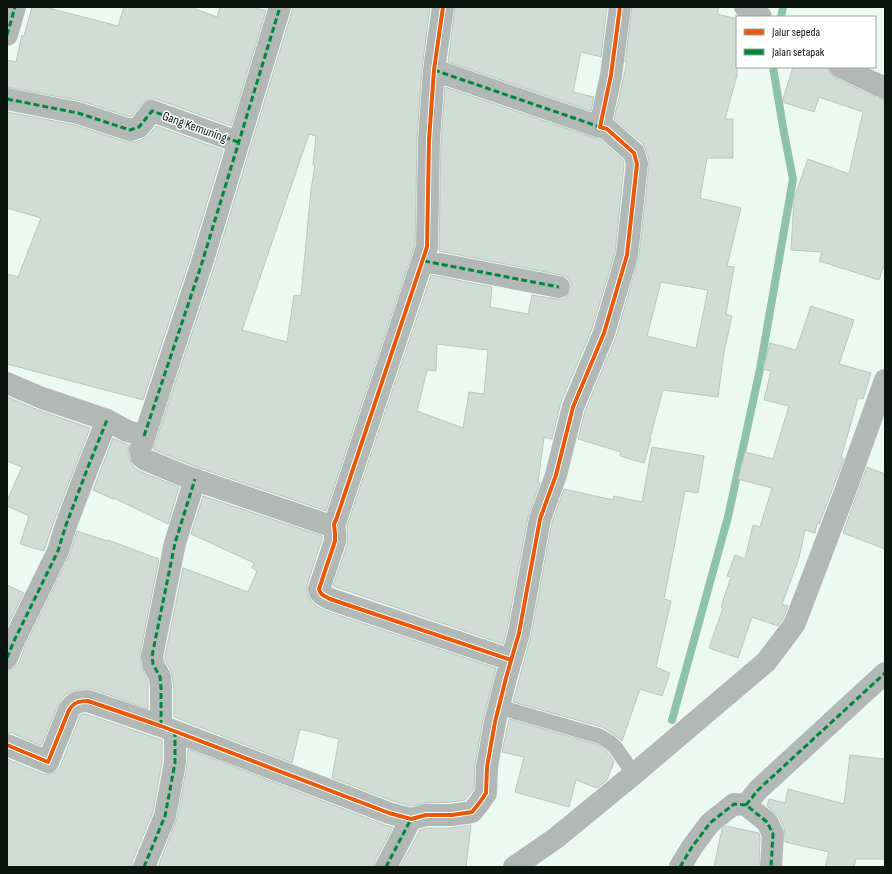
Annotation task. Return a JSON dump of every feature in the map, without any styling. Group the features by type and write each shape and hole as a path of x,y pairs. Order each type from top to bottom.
{"street":[{"path":"7,35 15,7"},
{"path":"280,7 201,266 140,450 141,456 144,459 195,479 328,525 334,524"},
{"path":"443,7 434,70 429,140 428,248 334,524 335,541 319,589 322,595 330,599 511,660"},
{"path":"600,127 611,75 620,7"},
{"path":"842,68 885,88"},
{"path":"7,745 48,762 69,710 73,704 80,701 88,701 168,729 388,813 411,819 426,815 452,815 472,812 486,793 486,767 499,707 519,633 540,520 556,475 573,407 604,333 626,255 637,159 634,153 607,129 434,70"},
{"name":"Gang Kemuning","path":"7,99 78,113 130,130 139,127 152,111 238,142"},
{"path":"424,262 559,287"},
{"path":"514,867 556,838 766,662 795,623 843,497 885,380"},
{"path":"7,383 42,398 107,420 127,431 144,436"},
{"path":"9,645 58,551 66,525 107,420"},
{"path":"144,867 164,816 175,763 160,677 153,664 152,656 175,543 195,479"},
{"path":"746,805 758,790 885,673"},
{"path":"680,867 692,847 710,823 734,804 746,805 767,822 773,834 771,867"},
{"path":"386,867 411,819"}],"lane":[{"path":"499,707 599,736 615,747 634,774"}],"building":[{"path":"32,7 45,7 118,26 124,7 190,7 217,17 220,7 252,7 266,11 231,126 156,99 149,99 143,103 130,117 81,101 7,87 7,60 16,62 22,35 24,36"},
{"path":"292,7 430,7 422,69 417,139 415,245 326,511 191,465 153,449 213,270","holes":["309,134 316,136 313,165 315,165 311,190 301,296 294,295 287,342 242,330"]},
{"path":"455,7 607,7 601,57 581,52 573,92 594,97 591,111 448,62"},
{"path":"632,7 719,7 717,14 736,19 737,75 725,119 733,119 733,158 707,158 700,198 741,208 727,266 734,267 726,314 732,316 724,352 718,397 663,390 644,463 620,456 621,452 578,439 585,411 616,337 639,256 649,161 643,144 614,119 627,62 625,62","holes":["661,282 708,290 696,348 647,336"]},
{"path":"793,68 828,68 830,74 835,78 885,100 885,262 879,280 819,261 822,252 791,250 794,198 808,159 849,174 863,112 819,97 814,112 782,102"},
{"path":"445,87 601,140 623,160 624,165 615,253 592,329 561,402 552,439 544,437 538,483 540,483 528,517 507,630 503,644 333,586 347,545 347,526 431,275 492,287 490,307 528,314 532,295 563,299 571,290 571,283 567,277 561,275 439,251 441,141","holes":["437,344 488,350 484,394 469,392 463,428 417,411 427,370 436,371"]},
{"path":"7,112 75,125 127,142 134,142 143,139 149,135 156,126 223,150 189,262 143,400 7,364 7,274 18,277 41,218 7,208"},
{"path":"811,306 854,320 839,364 871,373 863,399 858,398 841,458 844,459 819,524 817,523 815,533 805,530 799,558 782,604 788,606 784,617 778,626 752,617 738,658 709,648 723,608 721,607 731,577 727,576 735,555 745,559 753,525 760,527 772,488 738,479 745,452 773,459 789,406 764,400 771,371 763,369 770,343 796,350"},
{"path":"7,397 38,410 90,428 44,551 20,544 29,516 7,506 7,501 22,467 7,461"},
{"path":"113,438 129,445 129,458 135,468 139,471 179,487 168,524 114,498 113,499 93,490"},
{"path":"652,447 704,456 698,493 685,491 664,599 671,601 656,667 670,673 662,696 640,689 622,741 602,727 513,702 531,635 552,522 564,489 613,500 614,496 642,502"},
{"path":"867,467 885,474 885,549 843,533"},
{"path":"203,496 322,536 307,585 309,597 318,607 496,668 483,720 475,765 474,789 465,800 426,803 411,806 393,801 332,778 339,739 300,729 292,763 174,717 174,688 171,671 165,660 165,656 183,568 248,592 257,571 252,568 254,563 191,534"},
{"path":"77,531 107,541 108,540 159,559 140,654 141,666 148,681 148,709 92,689 73,691 65,695 59,703 41,746 12,733 7,733 7,670 14,668 19,663 25,646 69,556"},
{"path":"7,585 24,593 7,627"},
{"path":"82,714 86,714 162,740 162,762 153,812 132,862 132,867 7,867 7,759 43,774 55,772 60,767"},
{"path":"509,719 596,744 603,748 614,762 607,780 597,788 576,780 569,807 515,792 524,757 502,752"},
{"path":"188,749 393,827 375,861 374,867 158,867 177,818 187,765"},
{"path":"850,755 885,759 885,859 856,859 854,867 825,867 829,852 785,842 784,828 778,816 767,806 769,799 785,803 788,789 844,804"},
{"path":"471,825 466,867 400,867 420,830 428,828 452,828"},
{"path":"726,826 759,833 759,867 714,867 722,829"}],"waterway":[{"path":"781,16 783,7"},
{"path":"672,720 728,517 760,369 793,179 773,68"}],"marked path":[{"path":"7,35 15,7"},
{"path":"144,436 201,266 280,7"},
{"path":"434,70 600,127"},
{"path":"7,99 78,113 130,130 139,127 152,111 238,142"},
{"path":"424,261 559,287"},
{"path":"7,658 58,551 66,525 107,420"},
{"path":"161,726 160,677 153,664 152,656 175,543 195,479"},
{"path":"746,805 758,790 885,673"},
{"path":"144,867 165,816 175,763 175,732"},
{"path":"680,867 692,847 710,823 734,804 746,805 767,822 773,834 771,867"},
{"path":"386,867 411,819"}],"cycle path":[{"path":"443,7 434,70 429,140 427,247 334,524 335,541 319,589 322,594 330,599 511,660"},
{"path":"7,745 48,762 69,710 77,702 88,701 161,726 389,813 411,819 426,815 452,815 472,812 486,793 487,767 495,722 519,633 540,519 556,475 573,407 604,333 627,255 637,164 634,153 607,129 600,127 611,75 620,7"}]}
